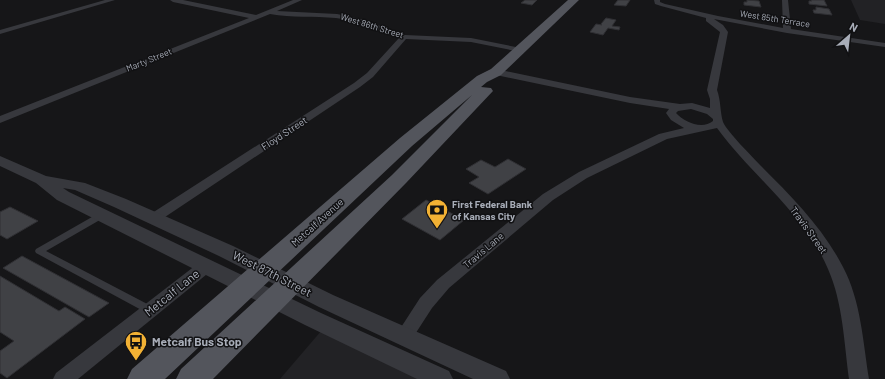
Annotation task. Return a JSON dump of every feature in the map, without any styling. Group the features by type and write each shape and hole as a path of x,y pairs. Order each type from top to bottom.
{"main road":[{"name":"Metcalf Avenue","path":"143,379 406,142 482,79 496,72 574,0"},
{"name":"Metcalf Avenue","path":"192,379 399,179 495,82 496,72"}],"street":[{"path":"0,32 112,0"},
{"path":"173,0 257,17"},
{"name":"Marty Street","path":"0,120 299,0"},
{"path":"785,0 787,31"},
{"name":"West 85th Terrace","path":"660,3 704,16 759,27 885,45"},
{"name":"West 86th Street","path":"271,12 281,14 337,16 358,21 404,37 471,40 521,50"},
{"path":"704,16 720,27 730,30 759,27"},
{"name":"Travis Street","path":"730,30 712,90 715,99 717,118 735,145 800,214 836,268 846,298 859,379"},
{"name":"Floyd Street","path":"154,218 357,85 370,75 404,37"},
{"path":"496,72 630,100 659,108 678,111 705,109 717,118"},
{"path":"663,136 670,130 678,111 702,101 712,90"},
{"name":"Travis Street","path":"678,111 683,124 701,128 735,145"},
{"name":"Travis Lane","path":"404,337 426,303 443,284 548,197 583,175 663,136 713,126 717,118"},
{"name":"West 87th Street","path":"0,160 42,180 63,196 206,266 255,278"},
{"name":"West 87th Street","path":"42,180 79,186 154,218 255,278 282,291 441,379"},
{"name":"Metcalf Lane","path":"63,379 206,266"},
{"name":"West 87th Street","path":"282,291 326,302 498,379"}],"lane":[{"path":"102,215 40,251 151,310"}],"shaded area":[{"path":"851,0 885,0 885,24 860,20"},
{"path":"322,330 423,379 280,379"}],"building":[{"path":"525,0 537,0 532,5 521,3"},
{"path":"618,0 630,0 626,6 614,5"},
{"path":"747,0 759,1 761,7 744,5 744,2 747,2"},
{"path":"811,0 824,0 827,6 809,4 809,1 812,1"},
{"path":"816,7 829,9 832,15 814,13 813,10 816,10"},
{"path":"606,18 616,20 612,26 620,27 619,30 608,28 603,35 590,32 596,24 602,25 601,24"},
{"path":"508,159 526,169 488,194 469,183 479,177 466,169 481,160 495,167"},
{"name":"First Federal Bank of Kansas City","path":"426,200 464,220 440,240 402,219"},
{"path":"10,207 38,221 7,239 0,235 0,212"},
{"path":"22,256 109,303 89,317 3,268"},
{"path":"0,276 59,311 65,307 85,319 7,378 0,373 0,351 14,341 0,332"}],"place":[{"name":"First Federal Bank of Kansas City","path":"437,230"},
{"name":"Metcalf Bus Stop","path":"136,362"}]}
